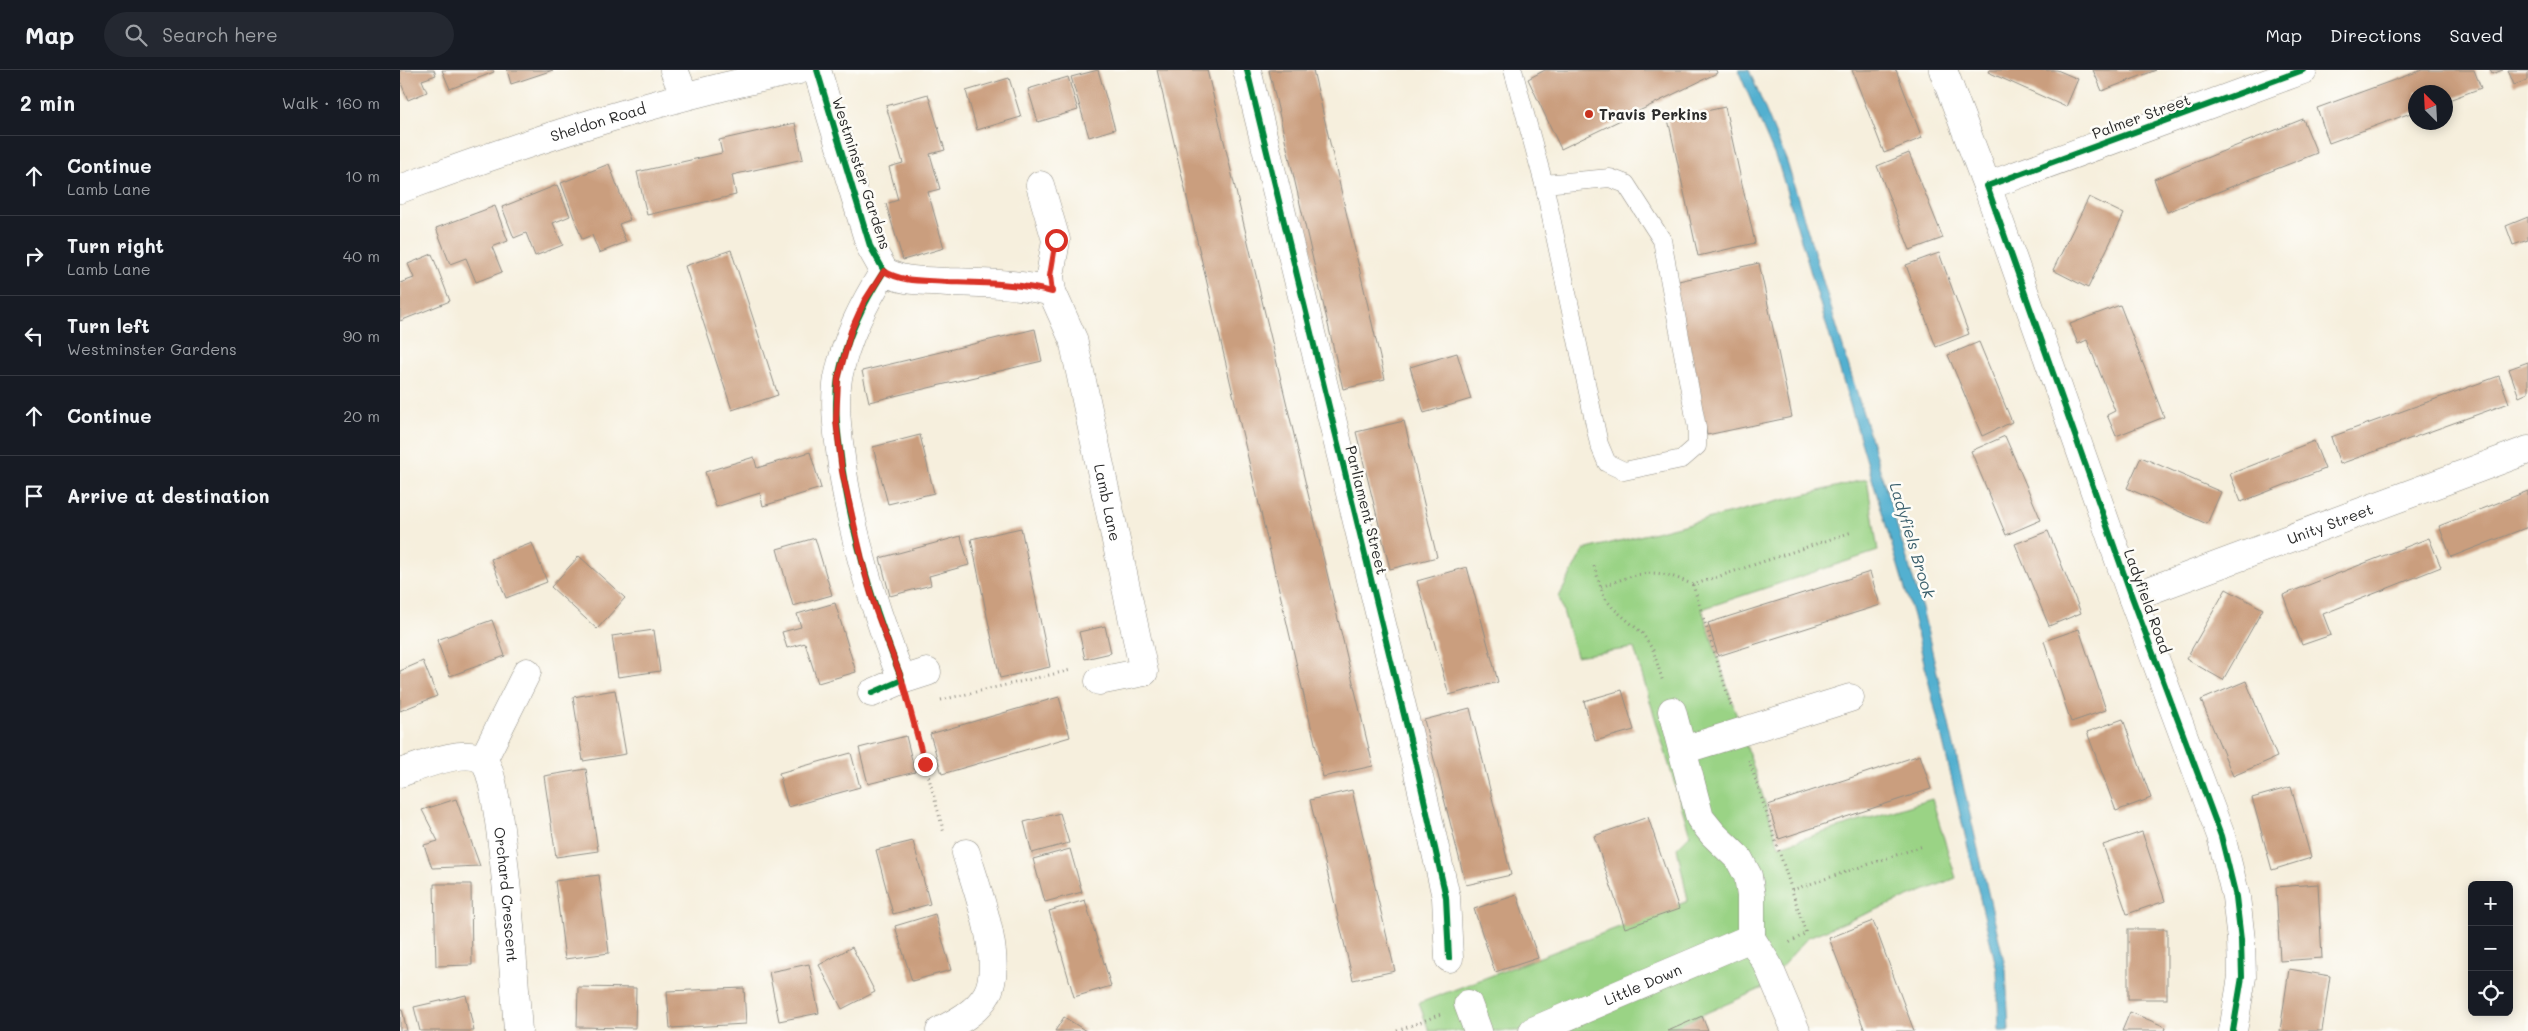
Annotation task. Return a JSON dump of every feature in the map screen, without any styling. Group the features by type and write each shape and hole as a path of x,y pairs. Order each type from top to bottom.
{"street":[{"path":"674,70 684,95"},
{"name":"Sheldon Road","path":"400,189 530,143 684,95 799,70"},
{"name":"Westminster Gardens","path":"817,70 870,246 884,271 864,302 851,331 838,379 836,420 842,471 855,531 876,611 915,676"},
{"name":"Parliament Street","path":"1247,70 1416,764 1446,897 1449,958"},
{"name":"Ladyfield Road","path":"1943,70 1988,186 2132,597 2220,836 2236,897 2241,940 2242,977 2233,1031"},
{"name":"Palmer Street","path":"1988,186 2302,70"},
{"name":"Lamb Lane","path":"1040,185 1056,240 1050,276 1052,292 1073,339 1144,672 1099,681"},
{"path":"884,271 903,279 1003,285 1036,288 1052,292"},
{"name":"Unity Street","path":"2132,597 2528,450"},
{"path":"400,773 459,755 475,756 483,760 527,672"},
{"path":"872,693 915,676"},
{"path":"1683,750 1850,698"},
{"path":"1672,712 1700,818 1713,834 1739,859 1748,876 1758,947 1796,1031"},
{"name":"Orchard Crescent","path":"483,760 494,788 500,830 518,1031"},
{"path":"940,1031 970,1014 987,994 993,973 991,948 966,853"},
{"name":"Little Down","path":"1533,1031 1758,947"},
{"path":"1468,1004 1478,1031"}],"lane":[{"path":"1513,70 1544,184 1599,444 1607,463 1624,471 1682,459 1697,446 1697,437 1662,240 1626,184 1610,178 1544,184"}],"path":[{"path":"1693,586 1852,532"},
{"path":"1594,566 1604,596 1613,608 1642,632 1653,650 1672,712"},
{"path":"1601,587 1632,575 1658,572 1675,576 1693,586 1806,933 1758,947"},
{"path":"915,676 935,702 1079,668 1082,684 1099,681"},
{"path":"915,676 946,840 962,836 966,853"},
{"path":"1792,890 1923,846"},
{"path":"1397,1031 1468,1004"}],"green space":[{"path":"1867,479 1878,551 1702,609 1779,846 1932,799 1956,878 1808,937 1763,988 1665,1031 1429,1031 1419,1003 1688,901 1677,848 1690,835 1634,648 1576,656 1559,597 1583,550"}],"water":[{"path":"1738,70 1749,70 1787,162 1923,612 2006,970 2009,1031 1999,1031 1997,970 1913,616 1779,166"}],"building":[{"path":"400,70 434,70 436,75 422,80 427,92 408,100 400,81"},
{"path":"442,70 493,70 494,72 450,89"},
{"path":"507,70 553,70 511,84"},
{"path":"1098,70 1115,129 1089,137 1071,77"},
{"path":"1157,70 1207,70 1373,766 1323,777"},
{"path":"1269,70 1313,70 1385,379 1343,389"},
{"name":"Travis Perkins","path":"1545,70 1716,70 1717,73 1561,149 1528,79"},
{"path":"1852,70 1896,70 1922,138 1884,153"},
{"path":"1989,70 2057,70 2078,79 2066,107 1988,72"},
{"path":"2093,70 2156,70 2102,91"},
{"path":"2422,70 2474,70 2481,88 2453,98 2453,85 2408,85 2408,114 2329,143 2317,108"},
{"path":"2490,70 2503,70 2492,74"},
{"path":"2508,70 2528,70 2528,80 2514,85"},
{"path":"1068,77 1078,110 1038,122 1028,89"},
{"path":"1009,78 1021,117 977,130 966,91"},
{"path":"928,94 945,150 930,154 940,189 928,192 944,248 903,260 886,204 898,200 889,167 903,163 886,106"},
{"path":"1725,107 1755,243 1698,256 1668,119"},
{"path":"2303,119 2317,153 2167,212 2154,179"},
{"path":"795,123 803,159 732,175 736,195 647,215 637,172 722,153 719,140"},
{"path":"1909,153 1943,238 1910,250 1877,166"},
{"path":"609,164 630,220 619,224 626,242 599,253 592,235 582,239 561,183"},
{"path":"557,185 570,216 553,223 563,245 535,256 526,233 514,238 502,207"},
{"path":"2089,197 2124,214 2088,288 2053,270"},
{"path":"495,206 508,241 492,247 502,272 476,282 466,258 450,264 436,228"},
{"path":"2528,217 2528,240 2513,245 2506,226"},
{"path":"731,250 778,395 732,410 685,266"},
{"path":"1939,253 1969,334 1936,347 1906,265"},
{"path":"432,254 450,301 400,321 400,283 414,278 408,264"},
{"path":"1759,263 1792,417 1707,435 1674,282"},
{"path":"2120,305 2164,417 2116,436 2107,415 2115,411 2087,340 2078,344 2070,324"},
{"path":"1035,329 1042,361 869,402 862,371"},
{"path":"1979,342 2012,422 1982,436 1948,355"},
{"path":"1457,353 1471,399 1424,413 1410,367"},
{"path":"2528,362 2528,393 2519,397 2509,369"},
{"path":"2499,376 2509,403 2340,464 2331,437"},
{"path":"1404,421 1437,557 1390,569 1356,432"},
{"path":"920,435 934,493 888,504 873,447"},
{"path":"2005,436 2041,520 2006,535 1971,451"},
{"path":"2314,441 2325,469 2241,502 2230,474"},
{"path":"810,452 821,488 763,506 760,493 716,507 705,472 754,457 757,468"},
{"path":"2141,457 2221,492 2207,524 2127,488"},
{"path":"2528,491 2528,527 2451,557 2439,526"},
{"path":"1021,528 1050,667 1000,678 971,539"},
{"path":"2048,531 2081,613 2049,626 2015,544"},
{"path":"961,536 969,565 929,576 931,585 890,596 880,558"},
{"path":"815,538 832,595 793,606 777,549"},
{"path":"2429,538 2441,567 2323,614 2331,635 2302,645 2283,595"},
{"path":"532,543 547,582 506,598 491,559"},
{"path":"579,556 625,598 597,629 551,587"},
{"path":"1467,567 1498,682 1449,695 1417,581"},
{"path":"1870,572 1880,605 1718,656 1708,623"},
{"path":"2226,589 2263,609 2223,680 2186,659"},
{"path":"835,603 856,672 818,683 805,643 787,648 782,632 801,627 797,614"},
{"path":"492,620 505,656 450,676 437,640"},
{"path":"1105,626 1111,653 1085,659 1079,632"},
{"path":"2079,629 2106,710 2071,722 2044,641"},
{"path":"654,630 660,671 618,677 612,636"},
{"path":"423,661 437,696 400,711 400,671"},
{"path":"2246,681 2277,757 2233,776 2201,700"},
{"path":"615,690 626,754 583,761 573,697"},
{"path":"1622,690 1634,730 1595,741 1584,701"},
{"path":"1059,697 1070,737 942,774 930,734"},
{"path":"1470,708 1511,875 1466,885 1424,720"},
{"path":"2123,719 2151,798 2116,811 2087,732"},
{"path":"906,736 915,772 868,784 859,748"},
{"path":"851,753 860,787 788,807 779,773"},
{"path":"1920,755 1931,789 1779,839 1768,805"},
{"path":"586,769 598,851 556,857 544,776"},
{"path":"2291,787 2311,858 2272,870 2252,798"},
{"path":"1352,790 1395,971 1353,980 1310,800"},
{"path":"456,799 480,866 432,868 424,845 438,841 422,810"},
{"path":"1060,813 1069,843 1032,853 1024,822"},
{"path":"1648,817 1679,909 1625,928 1594,836"},
{"path":"2142,832 2165,901 2127,914 2103,845"},
{"path":"913,841 930,904 893,914 876,850"},
{"path":"1070,849 1082,892 1045,902 1033,859"},
{"path":"599,875 609,953 565,959 555,881"},
{"path":"434,884 471,884 472,965 436,966"},
{"path":"2318,884 2322,958 2280,961 2276,887"},
{"path":"1517,895 1538,958 1495,972 1474,909"},
{"path":"1085,900 1111,986 1074,997 1049,911"},
{"path":"935,914 951,970 912,981 895,926"},
{"path":"1873,921 1914,1031 1865,1031 1829,938"},
{"path":"2128,929 2167,929 2167,999 2128,999"},
{"path":"852,947 875,992 842,1009 819,965"},
{"path":"809,964 819,1013 779,1021 769,972"},
{"path":"2289,969 2330,976 2322,1031 2280,1031"},
{"path":"578,987 636,988 635,1028 577,1027"},
{"path":"744,988 746,1024 670,1028 667,991"},
{"path":"466,995 474,1031 420,1031 414,1007"},
{"path":"400,1009 402,1009 407,1031 400,1031"},
{"path":"2130,1012 2166,1027 2165,1031 2122,1031"},
{"path":"1702,1016 1708,1031 1668,1031"},
{"path":"1064,1017 1086,1031 1055,1031"}],"cycle path":[{"path":"817,70 870,246 884,271 862,309 846,349 841,363 836,396 837,423 849,509 863,567 881,624 902,680 872,693"},
{"path":"1247,70 1416,764 1446,897 1449,958"},
{"path":"2233,1031 2242,977 2241,940 2236,897 2221,836 2132,597 1987,186 2303,70"}],"place":[{"name":"Travis Perkins","path":"1589,114"}],"route":[{"path":"925,764 902,680 876,611 855,531 842,471 836,420 838,379 851,331 864,302 884,271 903,279 1003,285 1036,288 1052,292 1050,276 1056,240"}],"water label":[{"name":"Ladyfiels Brook","path":"1913,540"}]}
